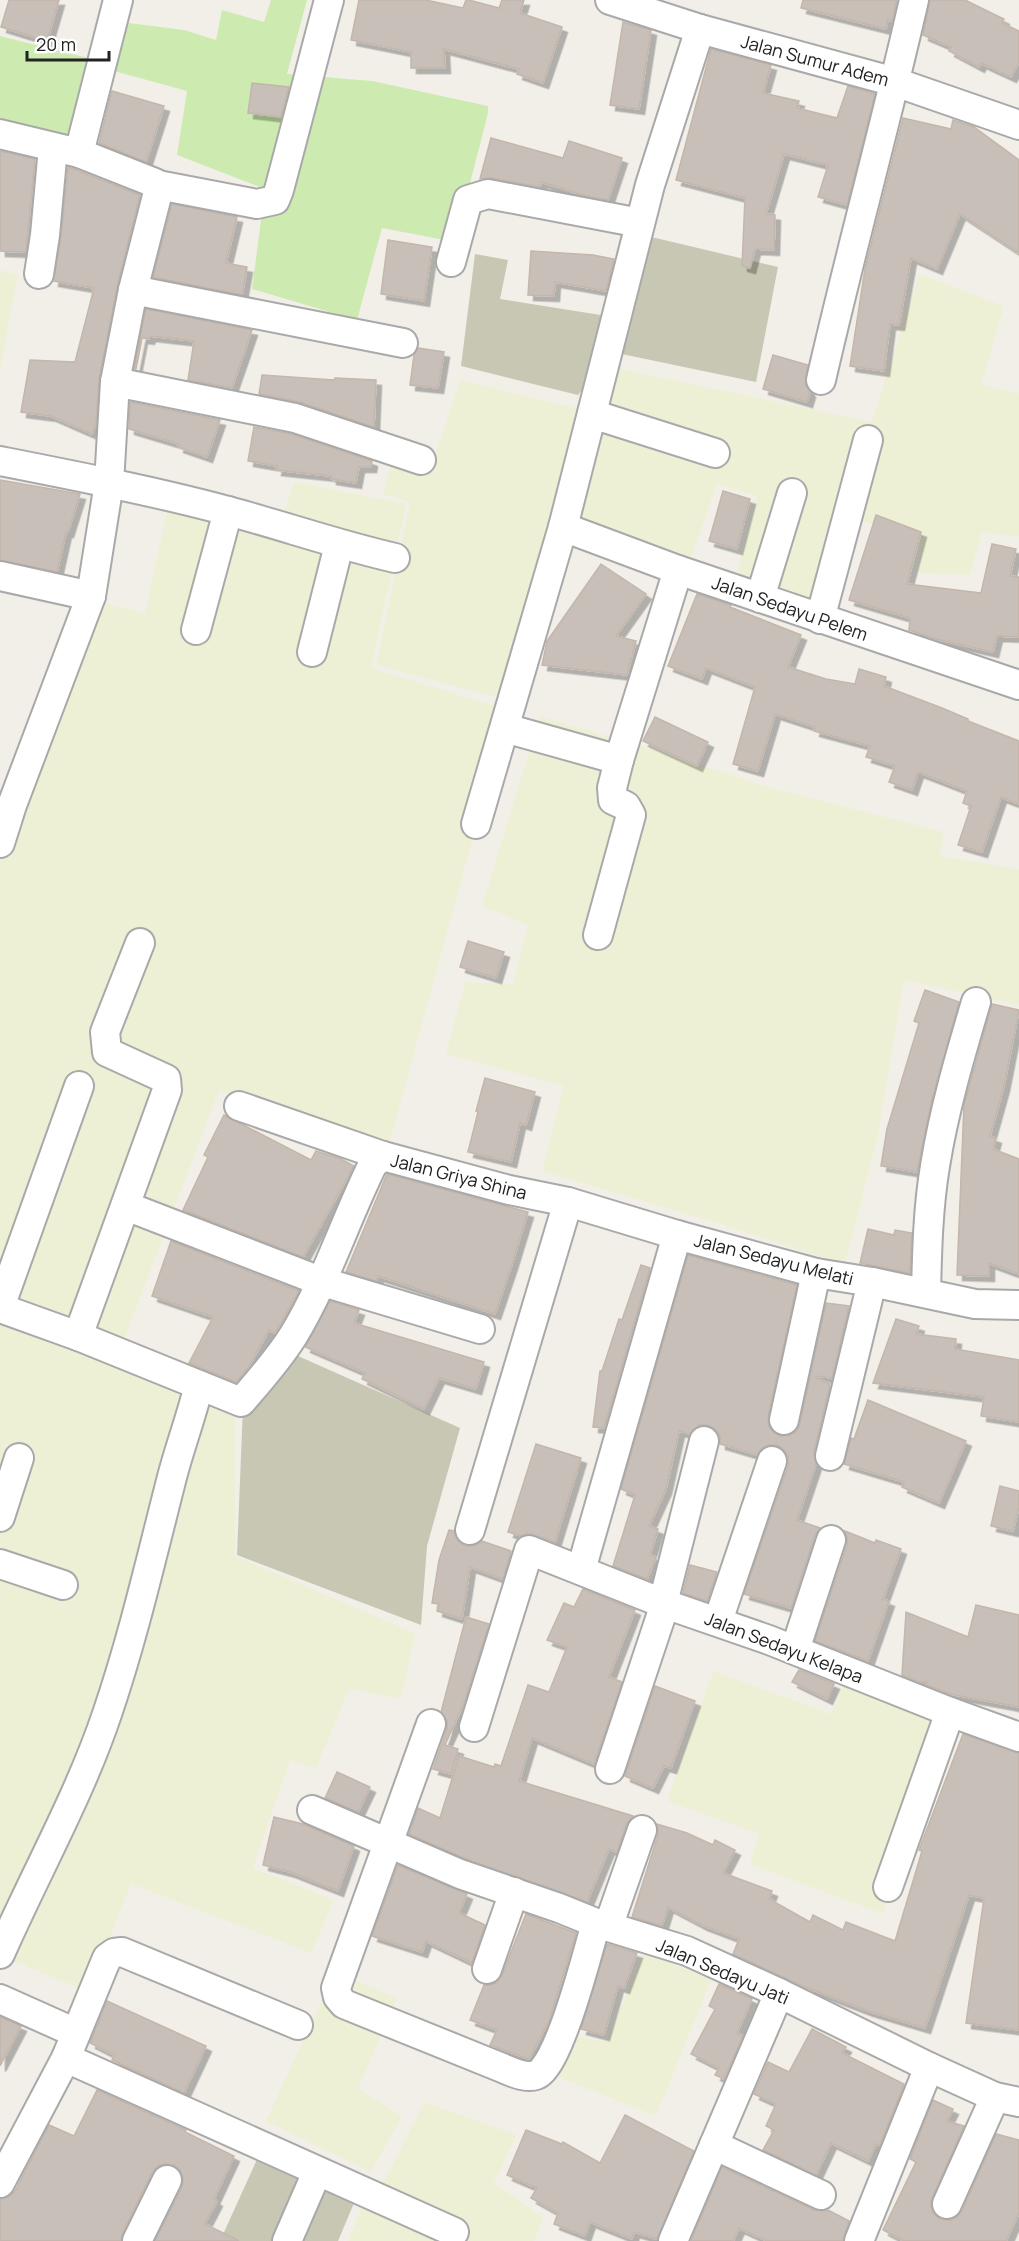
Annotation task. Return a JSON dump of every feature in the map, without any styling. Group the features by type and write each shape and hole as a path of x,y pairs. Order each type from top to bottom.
{"street":[{"path":"39,274 45,235 66,151 118,0"},
{"path":"0,134 66,151 158,185 257,204 275,200 329,0"},
{"name":"Jalan Sumur Adem","path":"610,0 700,29 895,82 1019,125"},
{"path":"821,380 914,0"},
{"path":"476,824 563,527 650,185 700,29"},
{"path":"0,843 12,805 91,596 109,483 116,382 133,290 158,185"},
{"path":"451,262 468,200 477,196 488,194 640,224"},
{"path":"133,290 403,343"},
{"path":"116,382 295,418 421,460"},
{"path":"592,414 715,453"},
{"path":"820,619 868,440"},
{"path":"0,461 109,483 228,511 339,545 395,558"},
{"path":"760,598 792,493"},
{"path":"196,630 228,511"},
{"name":"Jalan Sedayu Pelem","path":"563,527 678,570 1019,685"},
{"path":"312,652 339,545"},
{"path":"598,935 631,815 626,806 616,802 612,795 619,760 678,570"},
{"path":"0,576 91,596"},
{"path":"505,728 619,760"},
{"path":"78,1336 167,1090 166,1079 107,1052 105,1042 105,1032 140,943"},
{"path":"926,1293 928,1233 935,1165 954,1077 976,1002"},
{"path":"0,1954 24,1898 73,1802 107,1714 142,1598 172,1478 197,1392 78,1336 0,1308 79,1086"},
{"path":"239,1106 383,1156"},
{"name":"Jalan Griya Shina","path":"197,1392 241,1402 272,1366 293,1336 373,1164 383,1156 509,1190 568,1202"},
{"path":"470,1530 568,1202"},
{"name":"Jalan Sedayu Melati","path":"568,1202 816,1273 872,1282 975,1304 1019,1305"},
{"path":"126,1206 320,1281 480,1329"},
{"path":"581,1570 677,1235"},
{"path":"784,1420 816,1273"},
{"path":"830,1456 872,1282"},
{"path":"610,1769 665,1604 665,1595 704,1441"},
{"path":"0,1517 19,1458"},
{"path":"718,1621 772,1461"},
{"path":"795,1650 831,1540"},
{"name":"Jalan Sedayu Kelapa","path":"474,1727 529,1550 665,1604 718,1621 1019,1737"},
{"path":"0,1564 63,1585"},
{"path":"888,1887 950,1712"},
{"path":"431,1724 336,1988 338,1997 344,2004 525,2076 535,2076 551,2061 602,1925 642,1830"},
{"name":"Jalan Sedayu Jati","path":"312,1810 460,1874 602,1925 687,1951 779,1993 929,2067 1007,2099"},
{"path":"487,1969 514,1892"},
{"path":"0,2183 71,2045 107,1958 114,1953 122,1952 298,2025"},
{"path":"674,2241 779,1993"},
{"path":"0,1999 71,2045 317,2172 454,2232"},
{"path":"859,2241 929,2067"},
{"path":"948,2204 1007,2099"},
{"path":"714,2145 821,2195"},
{"path":"287,2241 317,2172"},
{"path":"137,2241 167,2180"}],"shaded area":[{"path":"643,235 778,267 756,382 612,352 578,395 461,366 475,254 508,260 500,299 613,317 642,275"},
{"path":"0,270 18,275 0,370"},
{"path":"919,274 1004,306 981,385 1019,393 1019,537 982,532 970,575 918,573 921,532 846,519 820,604 735,581 757,496 717,484 688,567 553,532 511,701 376,665 410,502 383,494 393,457 432,466 460,380 584,410 611,367 872,422"},
{"path":"294,482 406,504 371,668 508,710 390,1141 219,1091 123,1342 0,1291 0,830 80,596 145,614 168,506 279,529"},
{"path":"540,716 778,790 944,832 940,856 1019,869 1019,1005 904,980 877,1139 845,1265 721,1224 542,1171 564,1086 446,1054 465,982 513,984 528,925 482,906"},
{"path":"0,1308 235,1408 235,1556 415,1633 401,1699 349,1689 316,1768 290,1760 253,1868 334,1900 311,1953 131,1884 88,1992 0,1955"},
{"path":"289,1352 460,1428 427,1546 421,1625 237,1555 243,1407"},
{"path":"713,1671 831,1714 843,1685 952,1725 883,1914 750,1864 759,1834 667,1801"},
{"path":"645,1952 711,1980 656,2116 554,2075 569,2034 606,2042"},
{"path":"335,1972 397,1998 358,2089 402,2116 371,2172 266,2121"},
{"path":"424,2102 517,2135 494,2183 543,2218 534,2241 348,2241 364,2201 386,2178"},
{"path":"264,2144 360,2189 338,2241 220,2241"}],"green space":[{"path":"271,0 307,0 287,74 372,81 488,106 455,242 382,228 357,320 252,289 265,189 177,155 187,91 114,71 121,22 184,30 216,40 222,10 264,22"},
{"path":"0,36 88,58 68,137 0,121"}],"building":[{"path":"9,0 59,0 47,41 1,27"},
{"path":"359,0 426,0 463,8 466,0 469,0 499,8 502,0 524,0 520,13 562,27 543,83 517,74 519,69 444,49 445,68 411,68 411,52 351,40"},
{"path":"803,0 897,0 892,21 888,19 886,29 801,8"},
{"path":"930,0 965,0 1004,19 1002,23 1019,31 1019,62 1011,77 981,63 979,67 949,51 951,47 923,35"},
{"path":"623,22 651,30 639,109 610,105"},
{"path":"711,49 771,65 763,93 799,101 797,108 837,118 848,86 875,94 847,205 818,197 828,165 784,154 766,214 775,215 774,250 755,249 750,268 742,266 745,198 676,180"},
{"path":"252,83 289,87 281,117 248,113"},
{"path":"112,91 164,106 146,162 99,143"},
{"path":"903,118 951,129 953,120 974,127 1019,160 1019,253 960,214 937,269 911,258 899,325 890,324 884,371 850,366 865,269"},
{"path":"491,138 563,158 569,141 622,158 608,200 586,196 541,182 540,187 491,178 480,179"},
{"path":"0,151 35,159 26,252 0,251"},
{"path":"68,167 140,195 117,287 99,379 96,423 92,434 51,416 21,412 30,360 75,362 94,288 53,281 61,237"},
{"path":"172,204 237,217 226,263 247,267 242,295 153,277"},
{"path":"388,240 432,247 424,301 381,294"},
{"path":"531,251 593,255 614,259 606,291 555,282 554,296 528,295"},
{"path":"146,309 252,330 232,388 188,380 194,341 150,336 149,339 142,338 136,369 134,369"},
{"path":"418,348 444,352 438,388 410,385 414,355"},
{"path":"773,355 808,365 805,384 810,392 807,402 763,389"},
{"path":"262,375 334,380 335,378 376,380 374,427 300,402 259,394"},
{"path":"130,402 220,420 207,457 178,447 179,444 129,429"},
{"path":"254,427 291,434 372,461 371,467 359,467 356,483 331,479 331,476 276,470 277,466 248,461"},
{"path":"0,480 80,494 68,532 66,532 57,572 0,560"},
{"path":"723,491 750,499 737,549 709,541"},
{"path":"876,515 921,532 907,584 981,593 992,544 1016,549 1010,576 1019,577 1019,637 997,636 993,652 936,639 909,630 910,618 849,600"},
{"path":"601,564 646,594 616,636 636,641 627,675 542,665 547,641"},
{"path":"697,594 731,605 730,607 801,635 788,667 826,679 855,684 859,669 886,677 884,686 1019,741 1019,804 1001,797 982,852 958,845 971,806 963,803 967,791 918,772 912,790 889,782 895,766 866,757 870,746 814,731 815,727 775,714 758,771 733,764 755,687 706,668 702,679 668,666"},
{"path":"655,717 708,742 697,766 643,741"},
{"path":"468,941 504,952 496,978 460,967"},
{"path":"925,990 959,1002 932,1100 917,1172 881,1166 887,1129 919,1023 914,1021"},
{"path":"992,1004 1019,1010 1004,1086 990,1136 996,1138 993,1149 1019,1159 1019,1274 989,1263 989,1276 957,1275 964,1105"},
{"path":"485,1078 535,1092 526,1125 520,1123 511,1162 468,1152"},
{"path":"224,1115 311,1160 316,1151 354,1166 303,1257 183,1210 208,1157 204,1155"},
{"path":"387,1174 528,1212 495,1314 378,1276 376,1281 346,1272"},
{"path":"868,1229 894,1235 895,1230 912,1233 910,1273 860,1263"},
{"path":"171,1241 299,1291 275,1333 269,1330 248,1368 236,1382 189,1363 213,1317 152,1296"},
{"path":"688,1255 797,1285 768,1416 769,1426 780,1436 790,1435 797,1431 800,1424 826,1303 849,1306 832,1378 816,1376 830,1384 814,1452 816,1464 797,1520 820,1528 815,1535 791,1608 744,1594 788,1466 788,1457 777,1445 762,1448 757,1455 720,1444 720,1436 716,1430 707,1425 699,1425 690,1434 679,1431 666,1489 649,1526 658,1529 650,1555 656,1557 647,1579 613,1566 635,1495 621,1489"},
{"path":"641,1265 650,1268 604,1428 593,1427 600,1371 602,1371 619,1319 622,1320"},
{"path":"330,1301 359,1310 354,1323 484,1362 476,1389 439,1378 424,1409 362,1379 365,1373 305,1347"},
{"path":"896,1319 919,1326 916,1334 956,1339 955,1349 1019,1360 1019,1422 981,1416 984,1397 873,1383"},
{"path":"868,1400 966,1441 939,1503 902,1487 904,1482 844,1464 851,1438 854,1439"},
{"path":"536,1444 581,1458 555,1542 534,1535 521,1536 508,1532"},
{"path":"1000,1486 1019,1491 1019,1507 1013,1531 991,1526"},
{"path":"449,1530 454,1531 458,1541 465,1546 474,1546 482,1541 511,1551 503,1579 470,1567 462,1619 437,1611 439,1604 432,1603 439,1560"},
{"path":"845,1531 875,1543 876,1540 901,1549 883,1599 889,1601 868,1661 815,1641 847,1545"},
{"path":"690,1565 717,1572 707,1601 683,1593"},
{"path":"583,1589 635,1610 609,1677 622,1682 594,1764 532,1738 519,1781 633,1816 626,1825 617,1852 609,1849 587,1902 466,1859 409,1834 418,1808 440,1818 459,1756 494,1767 495,1764 501,1766 528,1685 549,1692 567,1647 547,1640 564,1603 574,1607"},
{"path":"976,1605 1019,1615 1019,1707 950,1694 926,1685 927,1682 918,1682 902,1675 906,1612 968,1637"},
{"path":"466,1617 489,1624 464,1703 445,1745 458,1749 451,1774 433,1769 447,1729 447,1721 441,1712"},
{"path":"799,1670 834,1684 827,1699 792,1682"},
{"path":"655,1686 695,1701 671,1768 664,1766 653,1788 625,1776"},
{"path":"963,1734 1019,1753 1019,2030 966,2023 984,1898 969,1895 925,2028 868,2011 800,1985 733,1954 739,1939 702,1925 668,1907 662,1926 632,1917 658,1835 657,1824 687,1833 713,1845 715,1840 735,1850 723,1873 772,1891 769,1899 810,1922 813,1915 843,1930 846,1922 895,1941 922,1851 919,1850"},
{"path":"337,1772 370,1787 358,1812 325,1798"},
{"path":"274,1817 303,1824 354,1846 338,1891 290,1872 263,1865"},
{"path":"398,1865 467,1894 459,1913 485,1925 472,1963 426,1941 422,1952 372,1936"},
{"path":"526,1914 576,1933 549,2021 529,2059 490,2045 497,2030 470,2020 484,1985 497,1982 502,1975"},
{"path":"607,1944 637,1953 624,1988 618,1986 604,2035 581,2029"},
{"path":"719,1984 752,1999 737,2033 743,2036 724,2079 715,2075 719,2068 691,2054 715,2009 709,2006"},
{"path":"107,2001 206,2046 184,2093 112,2060 114,2055 90,2043"},
{"path":"0,2017 21,2026 0,2066"},
{"path":"812,2029 846,2047 842,2053 904,2084 880,2145 876,2144 868,2161 831,2143 816,2175 763,2150 774,2130 766,2126 776,2104 754,2094 768,2062 789,2072"},
{"path":"97,2090 186,2130 185,2132 234,2156 214,2199 217,2201 205,2224 239,2241 155,2241 182,2187 183,2179 180,2170 174,2165 166,2164 158,2166 152,2173 122,2234 121,2241 0,2241 0,2199 8,2197 15,2191 49,2125 74,2136"},
{"path":"933,2100 953,2109 947,2121 964,2126 932,2198 933,2213 940,2219 956,2218 962,2211 996,2134 1019,2140 1019,2213 1006,2241 904,2241 883,2230 916,2162 910,2159"},
{"path":"625,2115 694,2151 657,2239 634,2232 632,2239 590,2222 585,2236 554,2224 558,2213 531,2198 537,2188 507,2175 526,2130 562,2144 563,2142 600,2163"},
{"path":"722,2167 814,2210 828,2210 849,2221 843,2241 767,2241 739,2228 733,2241 691,2241"}]}
